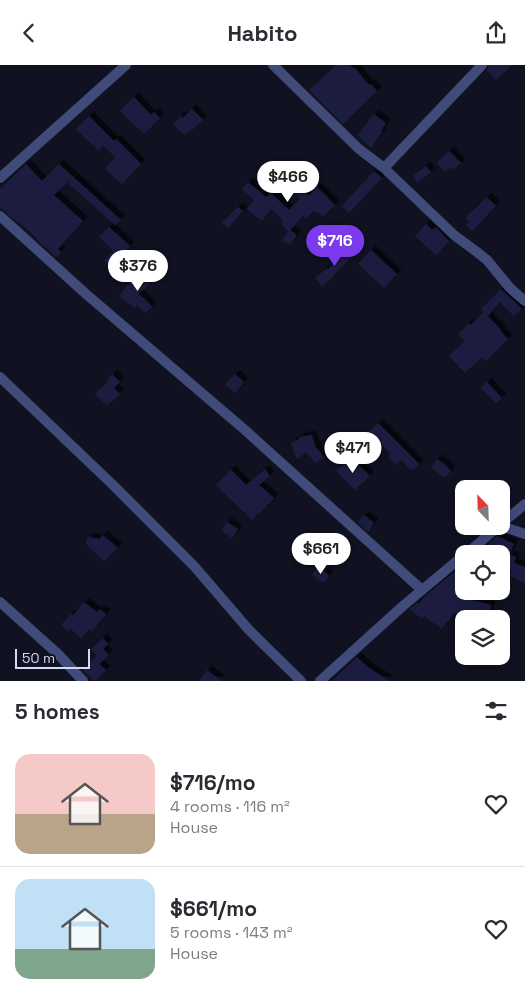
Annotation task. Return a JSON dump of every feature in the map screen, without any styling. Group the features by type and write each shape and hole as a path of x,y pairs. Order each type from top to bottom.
{"street":[{"path":"0,178 126,65"},
{"path":"273,65 359,149 384,168 454,235 487,260 510,288 525,301"},
{"path":"384,168 482,65"},
{"path":"0,215 86,294 245,430 422,590"},
{"path":"0,377 187,559 250,630 301,681"},
{"path":"510,517 525,504"},
{"path":"510,529 525,535"},
{"path":"477,545 488,535"},
{"path":"320,681 455,563"},
{"path":"0,602 58,654 83,681"}],"building":[{"path":"336,65 350,65 355,68 369,85 371,84 377,91 343,124 309,90"},
{"path":"489,65 512,65 496,80 487,70"},
{"path":"134,97 151,115 154,112 160,118 144,134 120,111"},
{"path":"192,109 203,120 185,135 173,125 181,116 183,118"},
{"path":"374,114 386,123 371,148 358,135"},
{"path":"89,116 141,164 122,184 105,169 115,157 103,145 98,150 76,129"},
{"path":"449,151 461,163 453,170 450,167 445,172 437,163"},
{"path":"26,164 42,181 59,164 121,220 115,225 68,183 72,178 54,195 83,221 58,249 61,252 56,257 0,207 0,189"},
{"path":"278,166 284,172 289,167 299,176 294,181 309,196 317,187 335,205 324,216 314,211 306,218 303,216 290,230 297,235 290,245 282,240 288,231 282,225 283,220 271,209 262,221 247,209 254,200 242,189 248,182 266,197 271,193 289,210 300,199 273,171"},
{"path":"426,166 431,172 417,183 413,176"},
{"path":"374,171 382,178 349,213 342,206"},
{"path":"487,197 496,206 472,231 466,225 469,221 465,218"},
{"path":"238,207 243,211 228,228 222,223"},
{"path":"426,224 432,230 436,227 449,241 436,255 415,236"},
{"path":"109,227 130,246 111,267 104,261 113,250 99,237"},
{"path":"349,247 355,253 322,286 315,278 328,269"},
{"path":"371,250 397,274 384,288 358,264"},
{"path":"150,272 155,278 138,294 152,307 145,313 137,305 135,308 119,296 133,278 137,275 140,279"},
{"path":"501,289 522,309 514,316 500,302 488,316 485,313 508,339 486,361 482,357 465,373 449,356 465,341 458,334 469,323 471,325 484,312 481,309"},
{"path":"112,374 120,382 114,388 120,394 107,405 95,394 108,382 107,380"},
{"path":"235,374 244,382 235,393 225,385"},
{"path":"487,382 502,398 496,403 481,388"},
{"path":"378,423 419,464 413,470 401,460 396,465 388,456 391,454 369,432"},
{"path":"312,435 315,446 324,457 316,463 306,452 298,459 293,453 291,443 299,439 299,437"},
{"path":"351,458 370,476 355,490 336,471"},
{"path":"437,459 451,471 445,477 431,467"},
{"path":"265,469 270,476 259,485 274,498 252,520 216,485 231,470 246,485"},
{"path":"364,515 374,523 368,532 358,522"},
{"path":"227,522 238,529 232,538 221,530"},
{"path":"103,535 118,548 104,561 86,542 89,537 99,539"},
{"path":"497,536 514,544 510,552 510,545 489,544"},
{"path":"510,554 516,557 514,563 525,567 525,583 510,576 512,570 510,569"},
{"path":"319,566 329,576 323,583 312,574"},
{"path":"455,571 455,600 472,600 491,605 490,610 455,610 455,613 442,629 424,616 422,619 410,609 418,602 419,604 424,597"},
{"path":"84,602 97,612 100,609 106,614 92,632 90,629 81,638 71,629 68,631 61,625"},
{"path":"103,638 108,644 103,649 109,655 99,664 106,670 94,681 83,670 97,655 91,649"},
{"path":"357,657 368,667 389,681 332,681"},
{"path":"207,670 222,681 199,681"}]}
